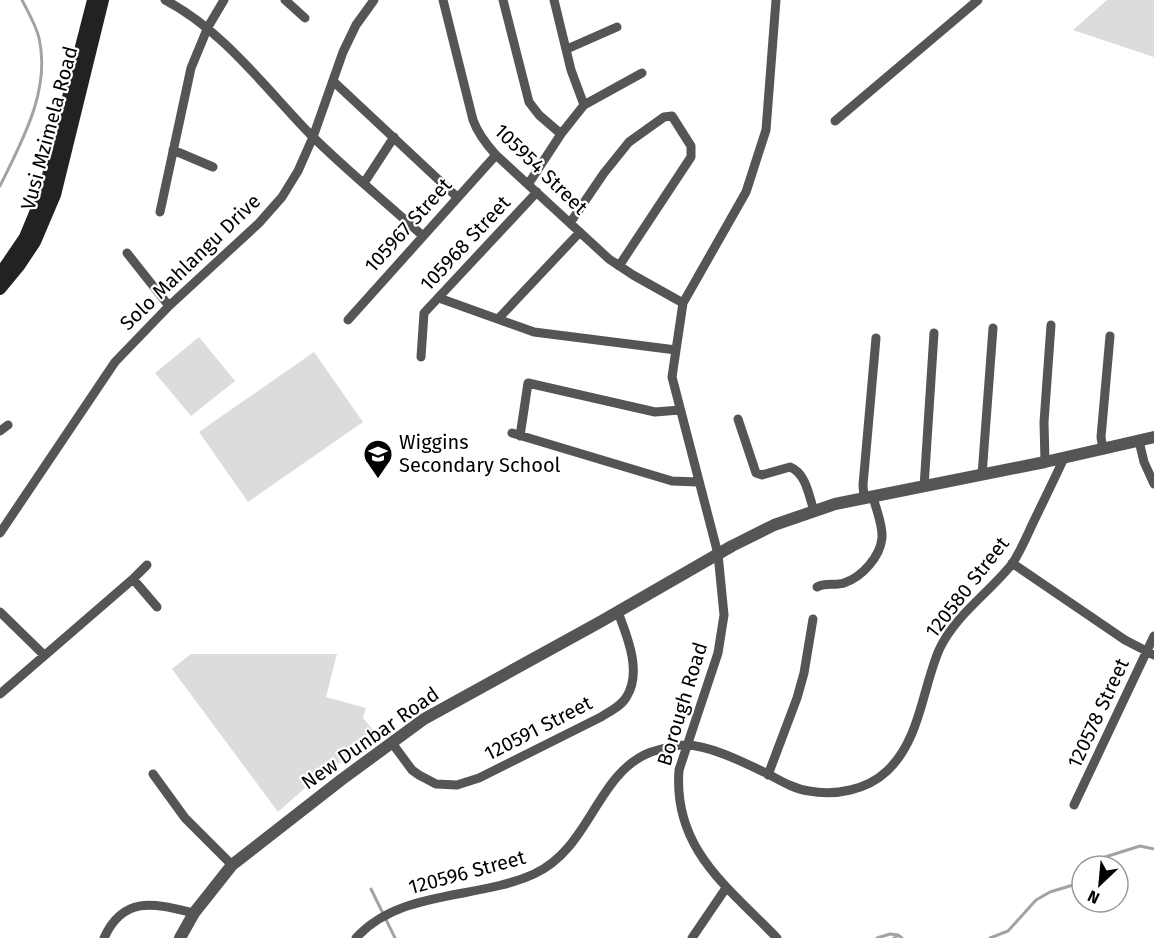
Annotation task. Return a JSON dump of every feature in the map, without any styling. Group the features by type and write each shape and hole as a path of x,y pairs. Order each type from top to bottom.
{"main road":[{"name":"Vusi Mzimela Road","path":"0,274 25,237 44,190 93,0"},
{"name":"Vusi Mzimela Road","path":"0,289 19,267 35,242 56,195 102,0"}],"street":[{"path":"165,0 208,27 313,137 423,236"},
{"path":"160,212 191,68 208,27 224,0"},
{"path":"285,0 305,18"},
{"name":"Solo Mahlangu Drive","path":"0,533 115,362 169,306 274,208 291,184 313,137 342,52 356,25 374,0"},
{"name":"105954 Street","path":"443,0 472,120 480,136 496,155 619,266 683,303"},
{"path":"503,0 530,102 539,115 561,134"},
{"path":"554,0 571,70 584,105"},
{"path":"683,303 746,192 766,130 776,0"},
{"path":"835,121 978,0"},
{"path":"567,49 617,27"},
{"path":"529,183 561,134 584,105 642,73"},
{"path":"333,81 457,197"},
{"path":"570,223 629,141 670,115 677,122 691,146 691,157 619,266"},
{"path":"364,183 394,137"},
{"path":"173,150 213,167"},
{"name":"105967 Street","path":"348,320 496,155"},
{"name":"105968 Street","path":"421,357 424,313 537,192"},
{"path":"498,319 580,232"},
{"path":"127,253 169,306"},
{"path":"439,298 525,330 676,350"},
{"name":"Borough Road","path":"683,303 672,377 718,554 724,603 722,634 710,680 679,770 681,810 693,845 726,888 777,938"},
{"path":"1045,462 1044,422 1051,325"},
{"path":"982,475 993,328"},
{"path":"924,487 934,333"},
{"path":"1103,450 1101,437 1110,336"},
{"path":"817,587 824,584 843,584 855,577 872,561 882,538 868,498 876,338"},
{"path":"681,410 655,412 528,383 516,434 672,481 698,482"},
{"path":"738,419 756,473 762,475 790,467 794,469 806,485 814,511"},
{"name":"New Dunbar Road","path":"180,938 194,913 232,865 424,719 774,525 814,511 868,498 1103,450 1154,437"},
{"path":"1139,441 1144,462 1154,484"},
{"name":"120580 Street","path":"686,745 720,754 795,788 807,791 835,792 862,787 886,772 899,757 909,739 933,666 949,633 1012,563 1064,458"},
{"path":"1012,563 1150,654"},
{"path":"0,694 147,565"},
{"path":"133,579 157,608"},
{"path":"0,612 44,656"},
{"name":"120591 Street","path":"392,743 412,770 419,775 436,784 458,785 479,778 601,717 616,708 627,697 631,685 632,660 618,612"},
{"path":"768,775 794,709 804,673 813,619"},
{"name":"120578 Street","path":"1074,805 1150,654 1154,636"},
{"name":"120596 Street","path":"356,938 373,922 397,909 507,884 548,867 575,841 615,779 624,769 649,753 667,747 686,745"},
{"path":"153,774 186,818 232,865"},
{"path":"692,938 726,888"},
{"path":"104,938 114,920 127,909 135,906 161,905 194,913"}],"shaded area":[{"path":"1107,0 1154,0 1154,57 1073,30"},
{"path":"199,337 235,381 191,416 155,373"},
{"path":"314,352 363,422 248,502 199,432"},
{"path":"191,654 337,654 326,697 366,708 363,718 379,737 314,780 278,812 172,669"}],"waterway":[{"path":"0,186 32,115 41,77 42,57 39,38 22,0"},
{"path":"1115,854 1140,846 1154,849"},
{"path":"990,938 1008,931 1036,900 1050,892 1070,886"},
{"path":"371,889 395,938"},
{"path":"877,938 890,934 898,935"},
{"path":"894,938 898,935 902,938"}],"place":[{"name":"Wiggins Secondary School","path":"378,480"}]}
